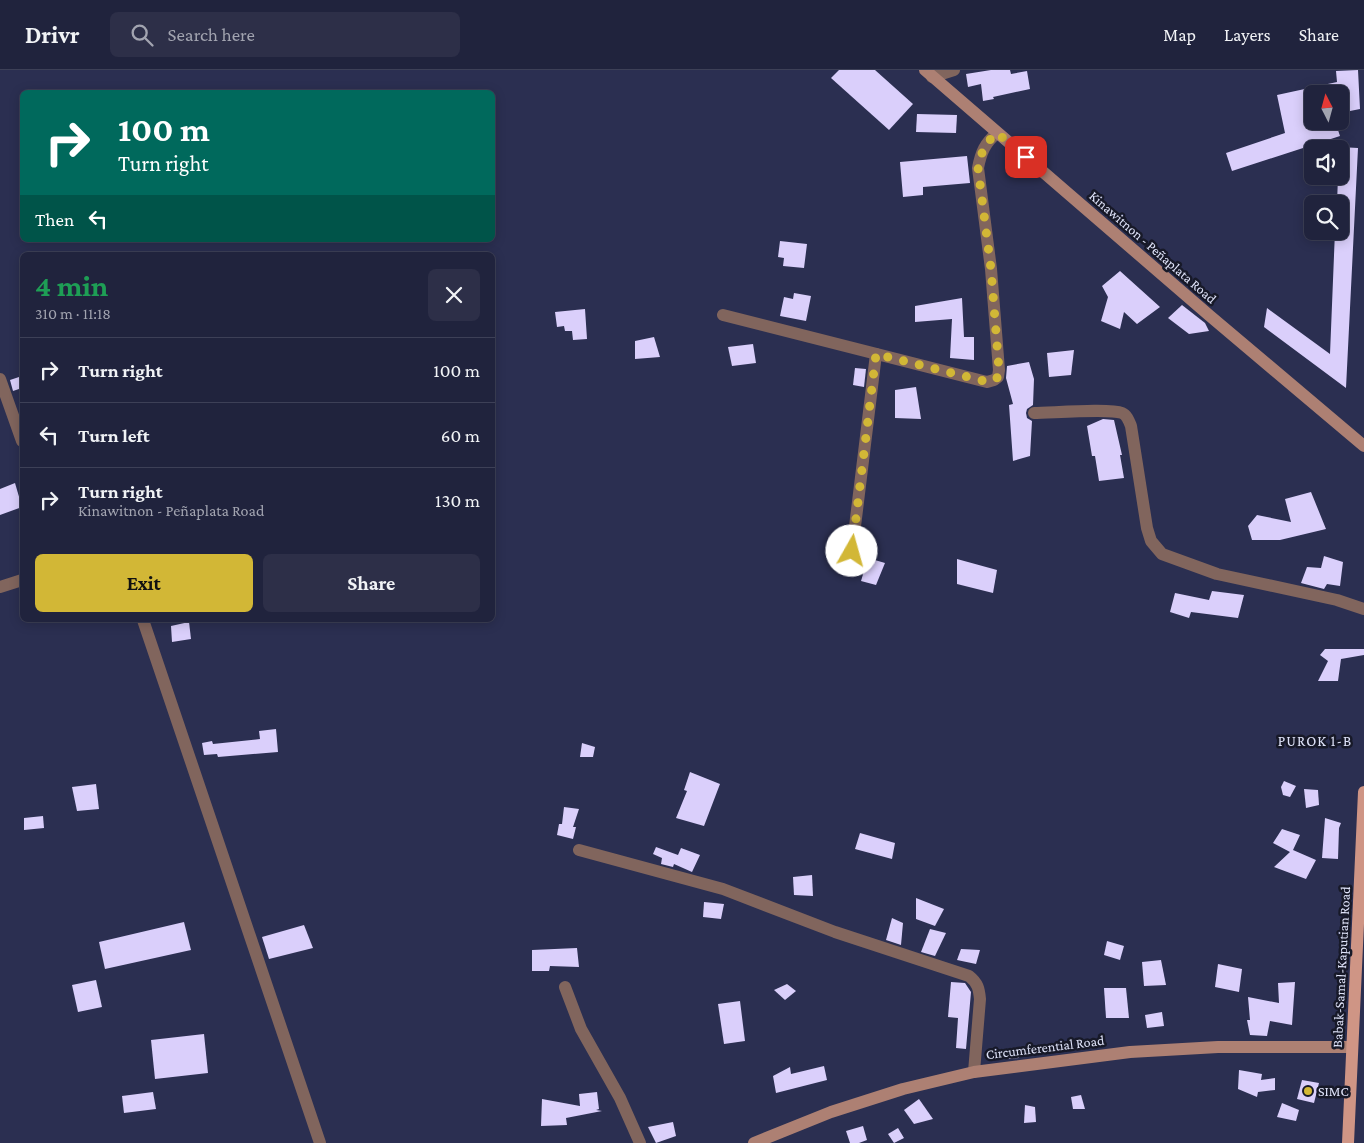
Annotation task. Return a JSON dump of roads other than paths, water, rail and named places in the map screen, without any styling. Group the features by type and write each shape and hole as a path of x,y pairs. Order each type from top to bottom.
{"main road":[{"name":"Kinawitnon - Peñaplata Road","path":"929,73 1364,446"},
{"name":"Babak-Samal-Kaputian Road","path":"1348,1143 1364,792"},
{"name":"Circumferential Road","path":"754,1143 831,1112 903,1088 974,1072 1016,1065 1130,1052 1218,1047 1352,1047"}],"street":[{"path":"929,73 954,70"},
{"path":"722,315 988,382 994,380 998,377 999,370 991,269 978,168 983,148 997,133"},
{"path":"852,551 876,354"},
{"path":"0,379 20,435"},
{"path":"1034,413 1109,411 1122,413 1128,418 1131,426 1147,528 1151,541 1162,554 1217,574 1337,600 1364,609"},
{"path":"0,587 20,581"},
{"path":"144,622 320,1143"},
{"path":"579,850 723,889 835,932 970,976 976,982 980,1000 974,1072"},
{"path":"565,987 581,1029 620,1098 640,1143"}],"place":[{"name":"SIMC","path":"1308,1091"}],"district":[{"name":"PUROK 1-B","path":"1315,741"}]}
